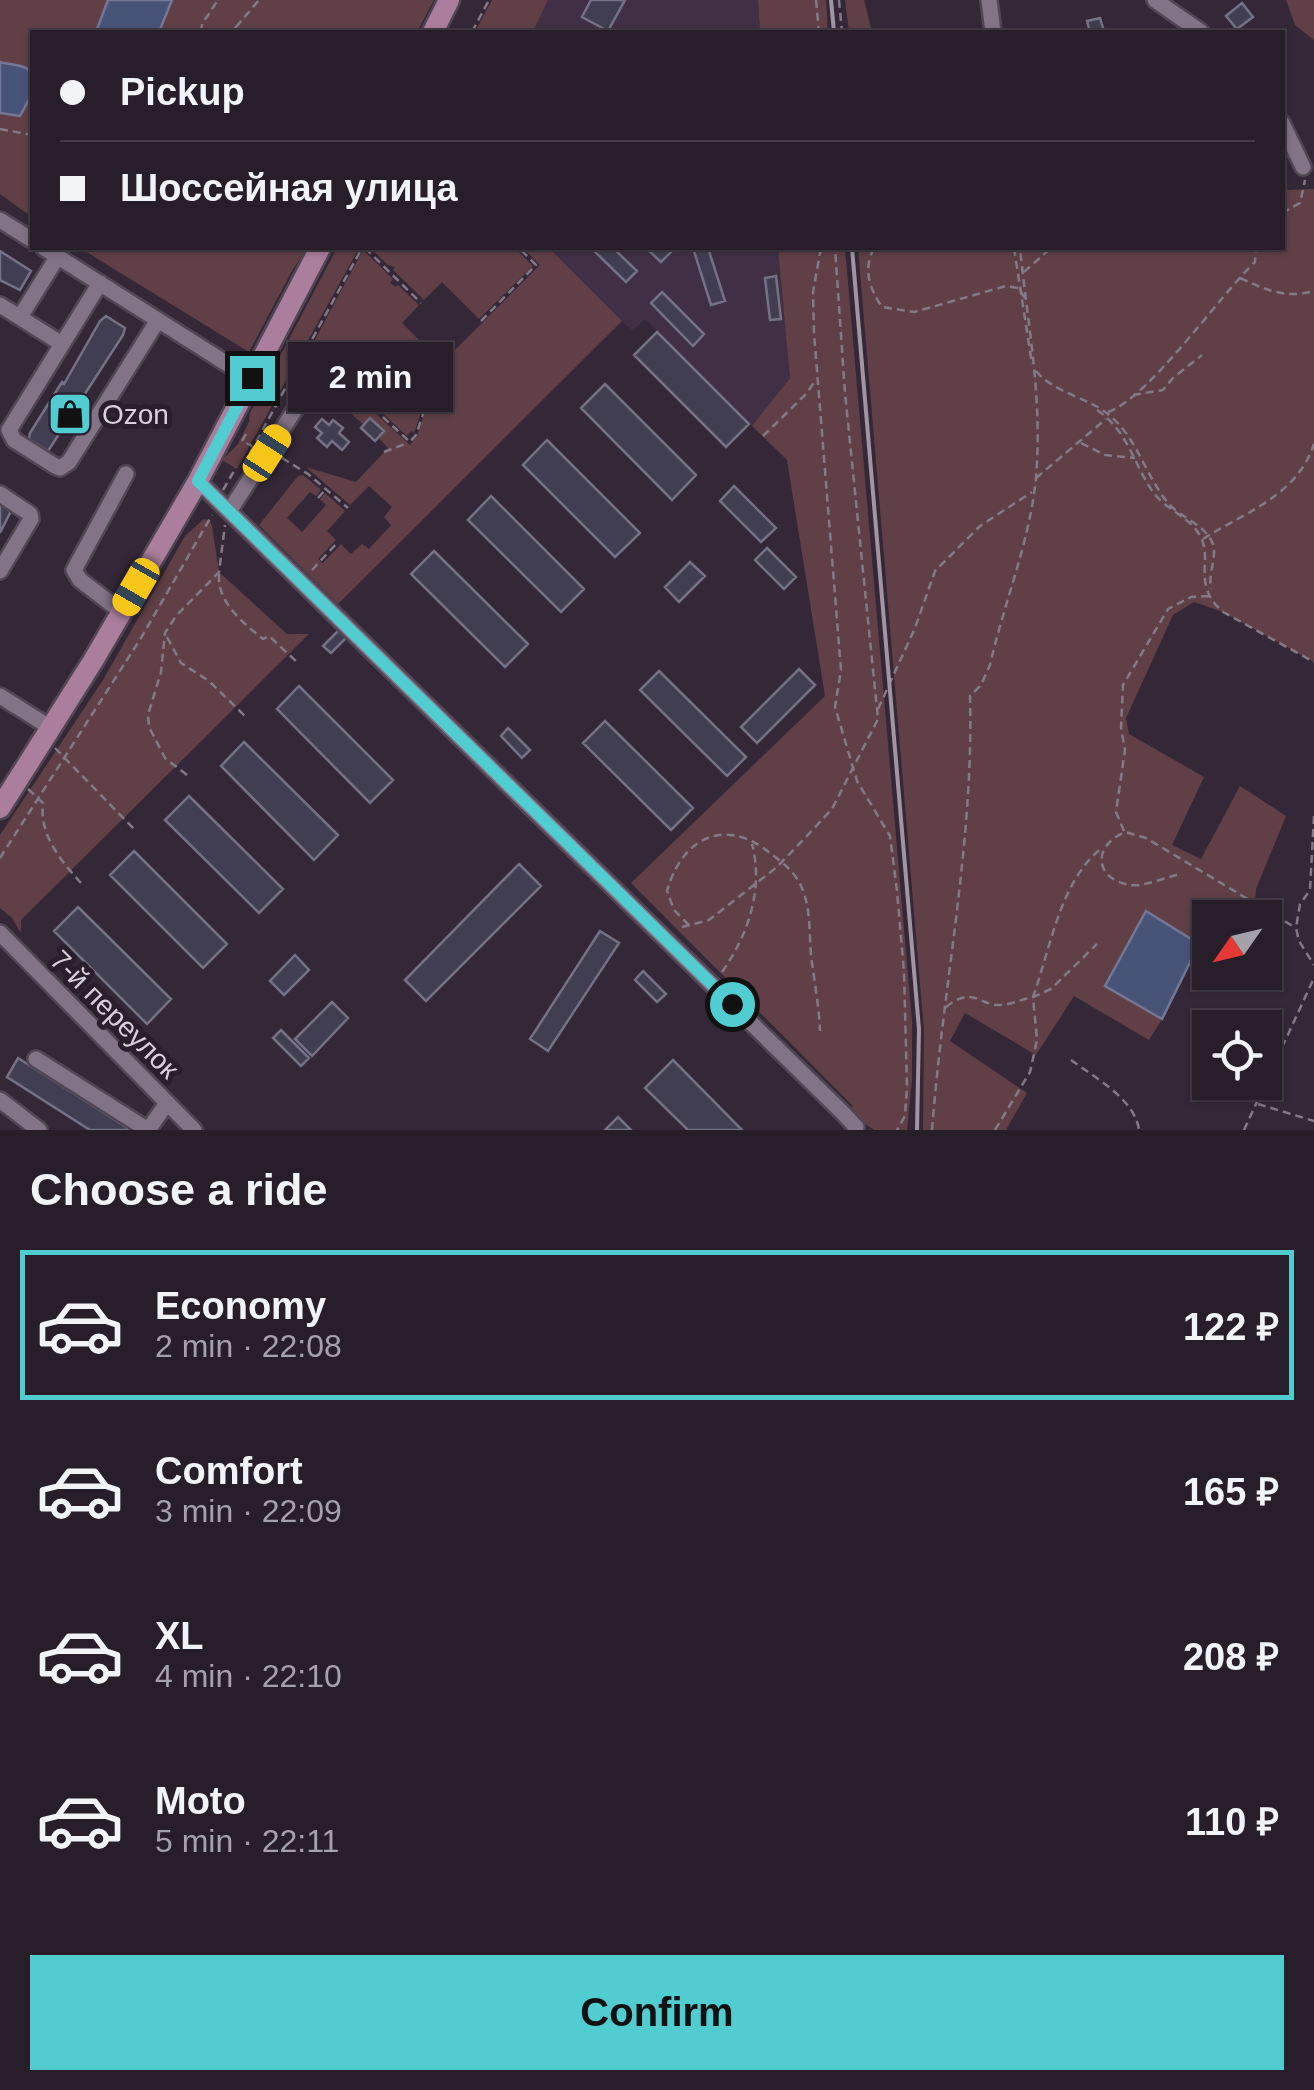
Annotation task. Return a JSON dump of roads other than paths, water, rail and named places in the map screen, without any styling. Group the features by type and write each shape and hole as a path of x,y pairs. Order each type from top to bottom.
{"main road":[{"path":"433,30 450,0"},
{"path":"0,808 198,481 319,250"}],"street":[{"path":"990,0 993,30"},
{"path":"1155,0 1198,30"},
{"path":"1285,129 1304,167"},
{"path":"0,220 30,239"},
{"path":"20,317 51,252 252,378"},
{"path":"100,283 9,430 14,440 60,468 68,462 158,320"},
{"path":"0,305 62,344"},
{"path":"225,506 321,366"},
{"path":"122,612 80,580 74,570 126,474"},
{"path":"198,481 844,1114 855,1130"},
{"path":"0,494 32,519 0,571"},
{"path":"0,696 48,734"},
{"name":"7-й переулок","path":"0,934 194,1130"},
{"path":"36,1059 148,1130 167,1104"},
{"path":"0,1100 39,1130"}],"water":[{"path":"108,0 172,0 160,30 97,30"},
{"path":"0,62 26,68 30,72 30,96 20,116 0,113"},
{"path":"1146,911 1192,940 1192,958 1162,1019 1105,986"}],"railway":[{"path":"831,0 834,30"},
{"path":"852,250 919,1029 917,1130"}],"place":[{"name":"Ozon","path":"70,414"}]}
